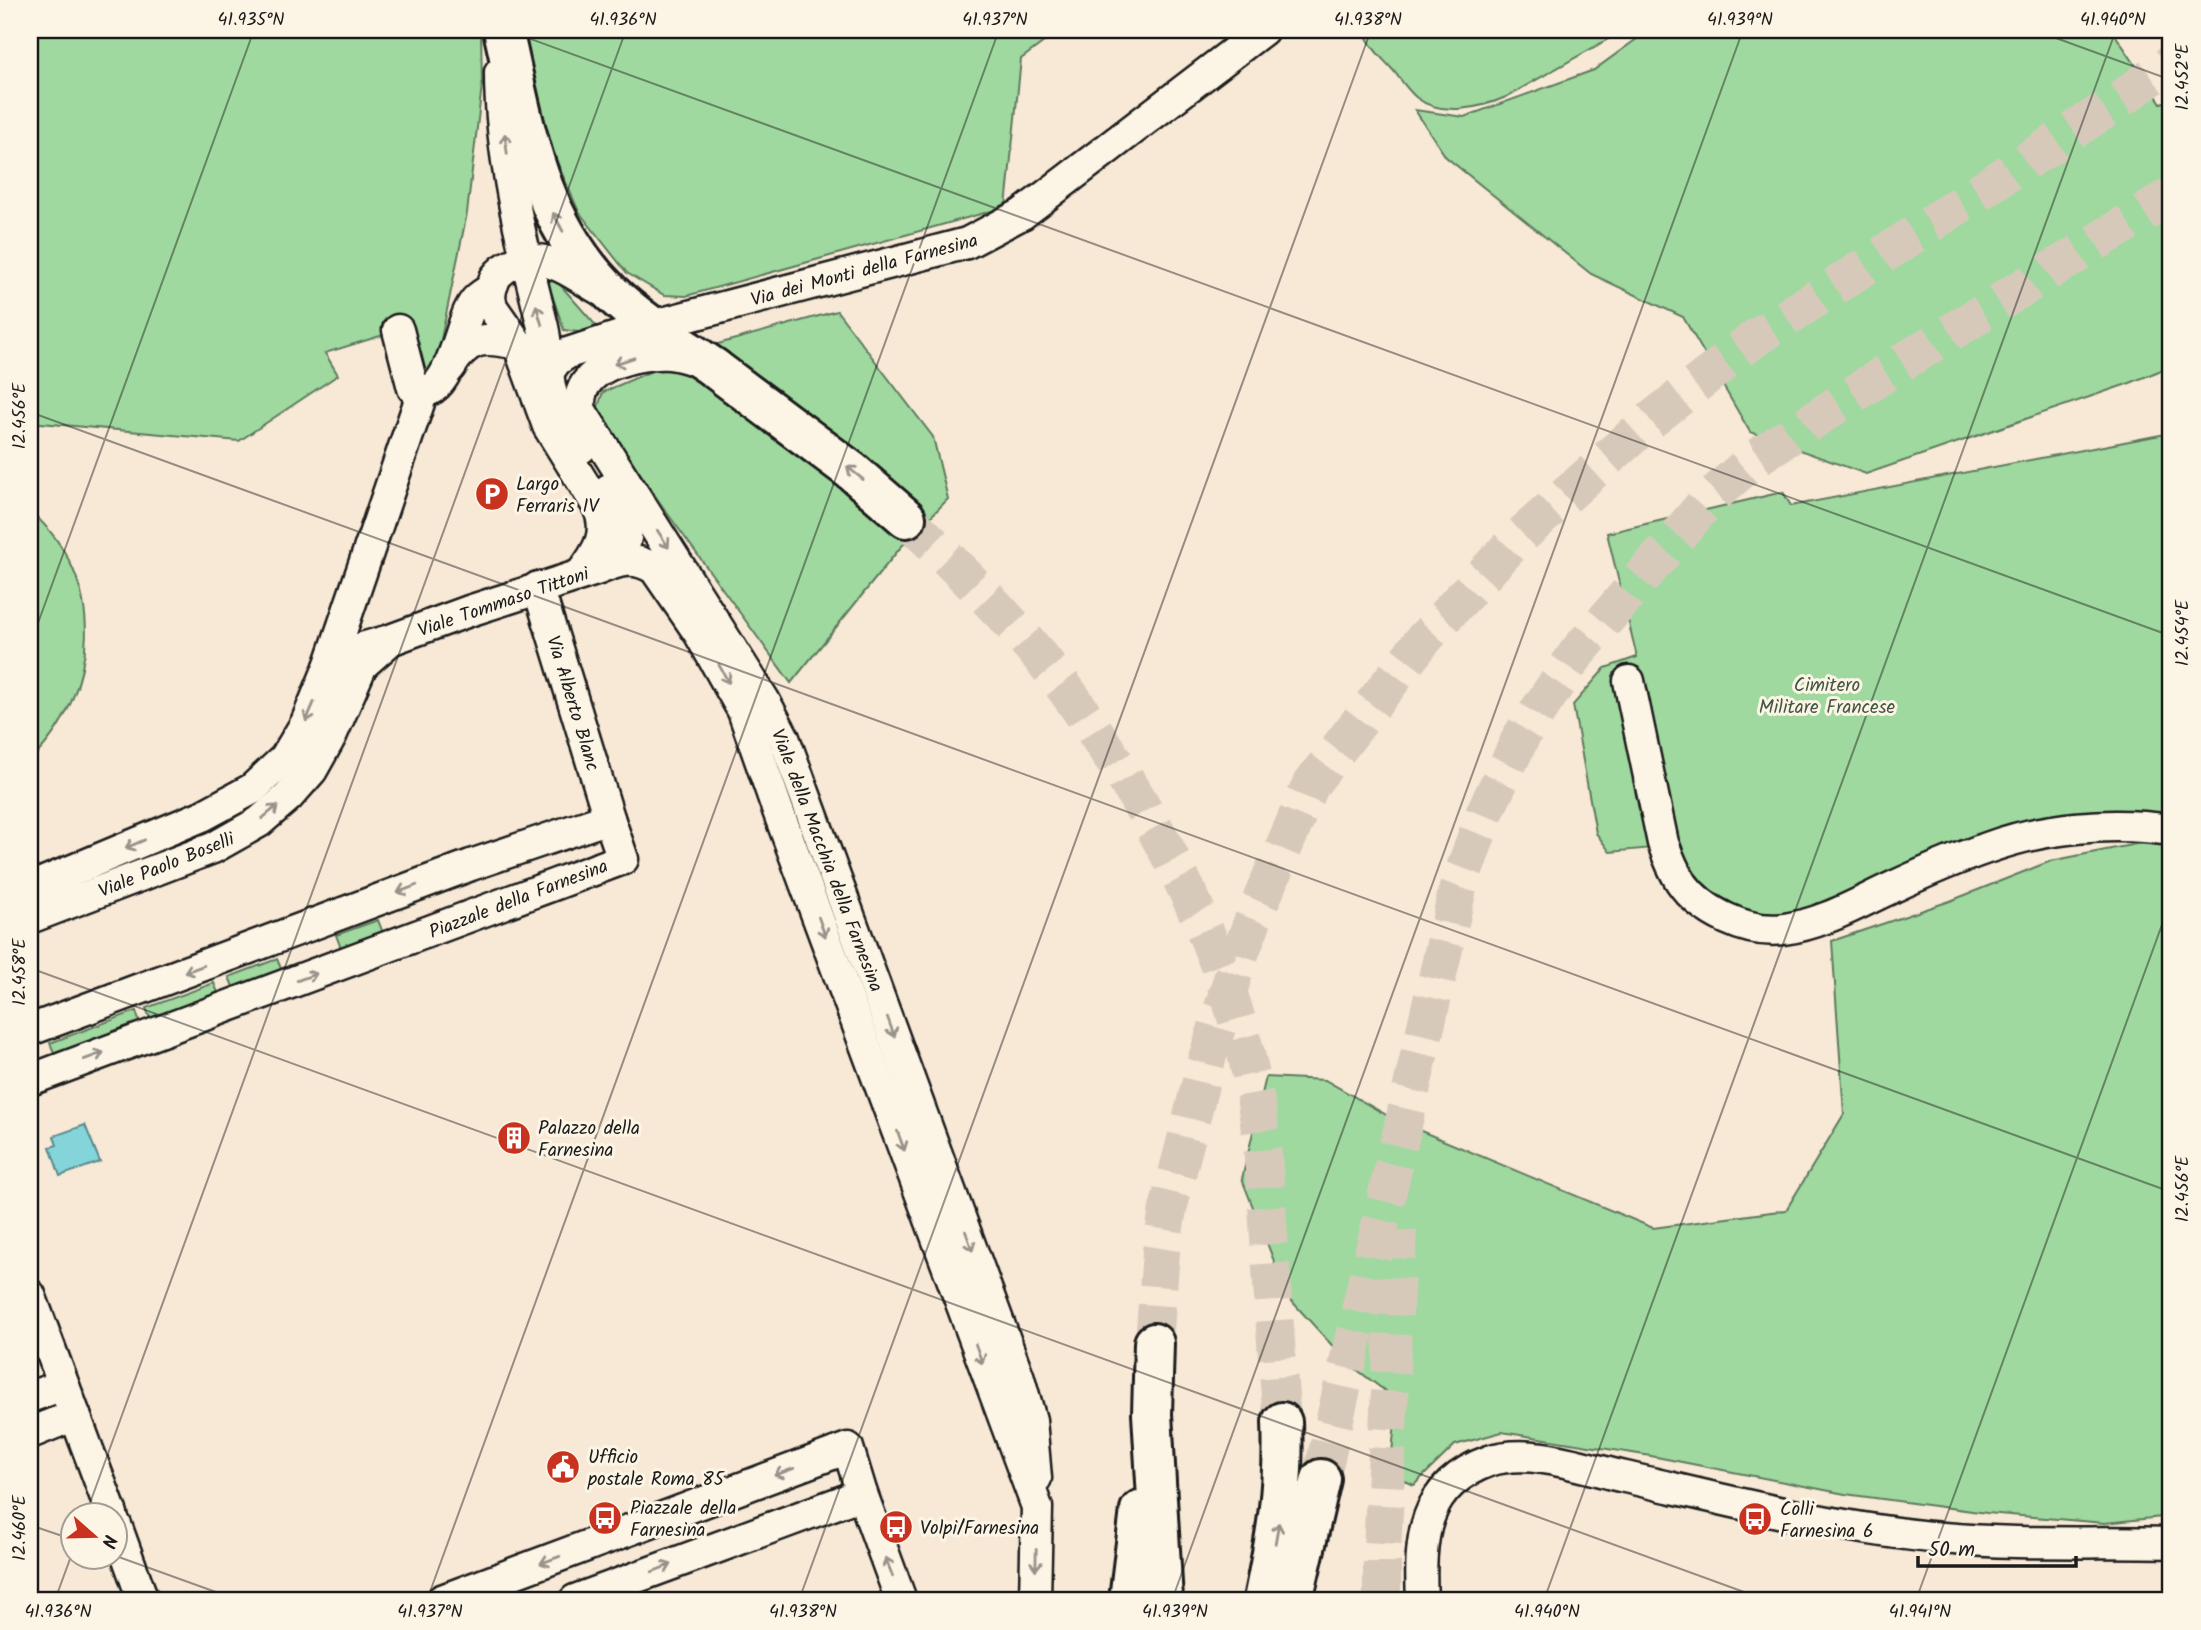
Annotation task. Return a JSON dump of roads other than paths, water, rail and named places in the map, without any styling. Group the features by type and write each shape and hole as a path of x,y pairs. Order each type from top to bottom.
{"main road":[{"path":"502,30 533,153 552,212 589,269 620,301 651,326 714,368 853,472 906,518"},
{"path":"1154,1343 1152,1414 1163,1600"},
{"path":"1129,1600 1152,1414"},
{"path":"1263,1600 1281,1507 1282,1422"},
{"path":"1293,1600 1321,1479"}],"street":[{"path":"502,30 501,108 525,260 546,340 551,391 566,424 620,504 626,519 625,543 616,561"},
{"name":"Via dei Monti della Farnesina","path":"550,370 555,362 568,353 651,326 911,260 982,237 1022,214 1263,30"},
{"path":"581,573 601,546 604,520 548,426 518,344 492,307 491,288 504,270 525,260 542,260 555,264 620,301"},
{"path":"446,372 468,312 478,296 491,288"},
{"path":"398,330 411,384 416,390 424,391 436,387 460,352 473,342 488,339 518,344"},
{"name":"Viale della Macchia della Farnesina","path":"714,368 673,355 637,357 595,373 580,394 580,406 587,423 764,700 792,756 1019,1378 1033,1434 1037,1507 1035,1600"},
{"name":"Viale Paolo Boselli","path":"30,888 202,816 252,789 280,763 306,723 329,667 424,391"},
{"name":"Viale della Macchia della Farnesina","path":"616,561 642,563 655,569 709,649 749,724 1037,1507"},
{"name":"Viale Tommaso Tittoni","path":"390,640 616,561"},
{"name":"Via Alberto Blanc","path":"538,587 609,818"},
{"path":"329,667 354,649 390,640"},
{"name":"Viale Paolo Boselli","path":"30,918 213,848 259,822 288,797 312,770 331,736 362,665 390,640"},
{"path":"1629,681 1663,843 1671,865 1686,888 1701,902 1742,925 1782,930 1806,925 1839,913 1938,867 2012,840 2092,827 2133,826 2171,830"},
{"path":"792,756 799,863"},
{"path":"30,1030 471,865 609,818"},
{"name":"Piazzale della Farnesina","path":"30,1080 624,859 609,818"},
{"path":"471,865 487,910"},
{"path":"30,1295 107,1500"},
{"path":"30,1397 63,1385"},
{"path":"30,1433 75,1415"},
{"path":"442,1600 848,1448 901,1600"},
{"path":"1422,1600 1422,1541 1427,1520 1437,1500 1450,1484 1473,1468 1510,1457 1552,1461 1716,1498 1893,1532 1997,1541 2171,1544"},
{"path":"575,1600 862,1494"},
{"path":"130,1564 143,1600"}],"water":[{"path":"85,1125 100,1162 60,1176 50,1147 57,1145 54,1136"}],"tunnel":[{"path":"1154,1343 1161,1252 1168,1209 1206,1062 1256,912 1311,784 1423,640 1514,542 1646,424 1754,339 2114,104 2171,63"},
{"path":"1321,1479 1458,888 1485,812 1522,735 1577,653 1708,500 1753,460 1895,367 2171,196"},
{"path":"906,518 1010,622 1070,695 1160,837 1218,963 1245,1051 1260,1131 1282,1422"},
{"path":"1382,1600 1382,1551 1398,1230"}],"place":[{"name":"Largo Ferraris IV","path":"492,494"},
{"name":"Palazzo della Farnesina","path":"514,1138"},
{"name":"Ufficio postale Roma 85","path":"563,1467"},
{"name":"Piazzale della Farnesina","path":"605,1518"},
{"name":"Colli Farnesina 6","path":"1755,1519"},
{"name":"Volpi/Farnesina","path":"896,1527"}],"park label":[{"name":"Cimitero Militare Francese","path":"1827,695"}]}
